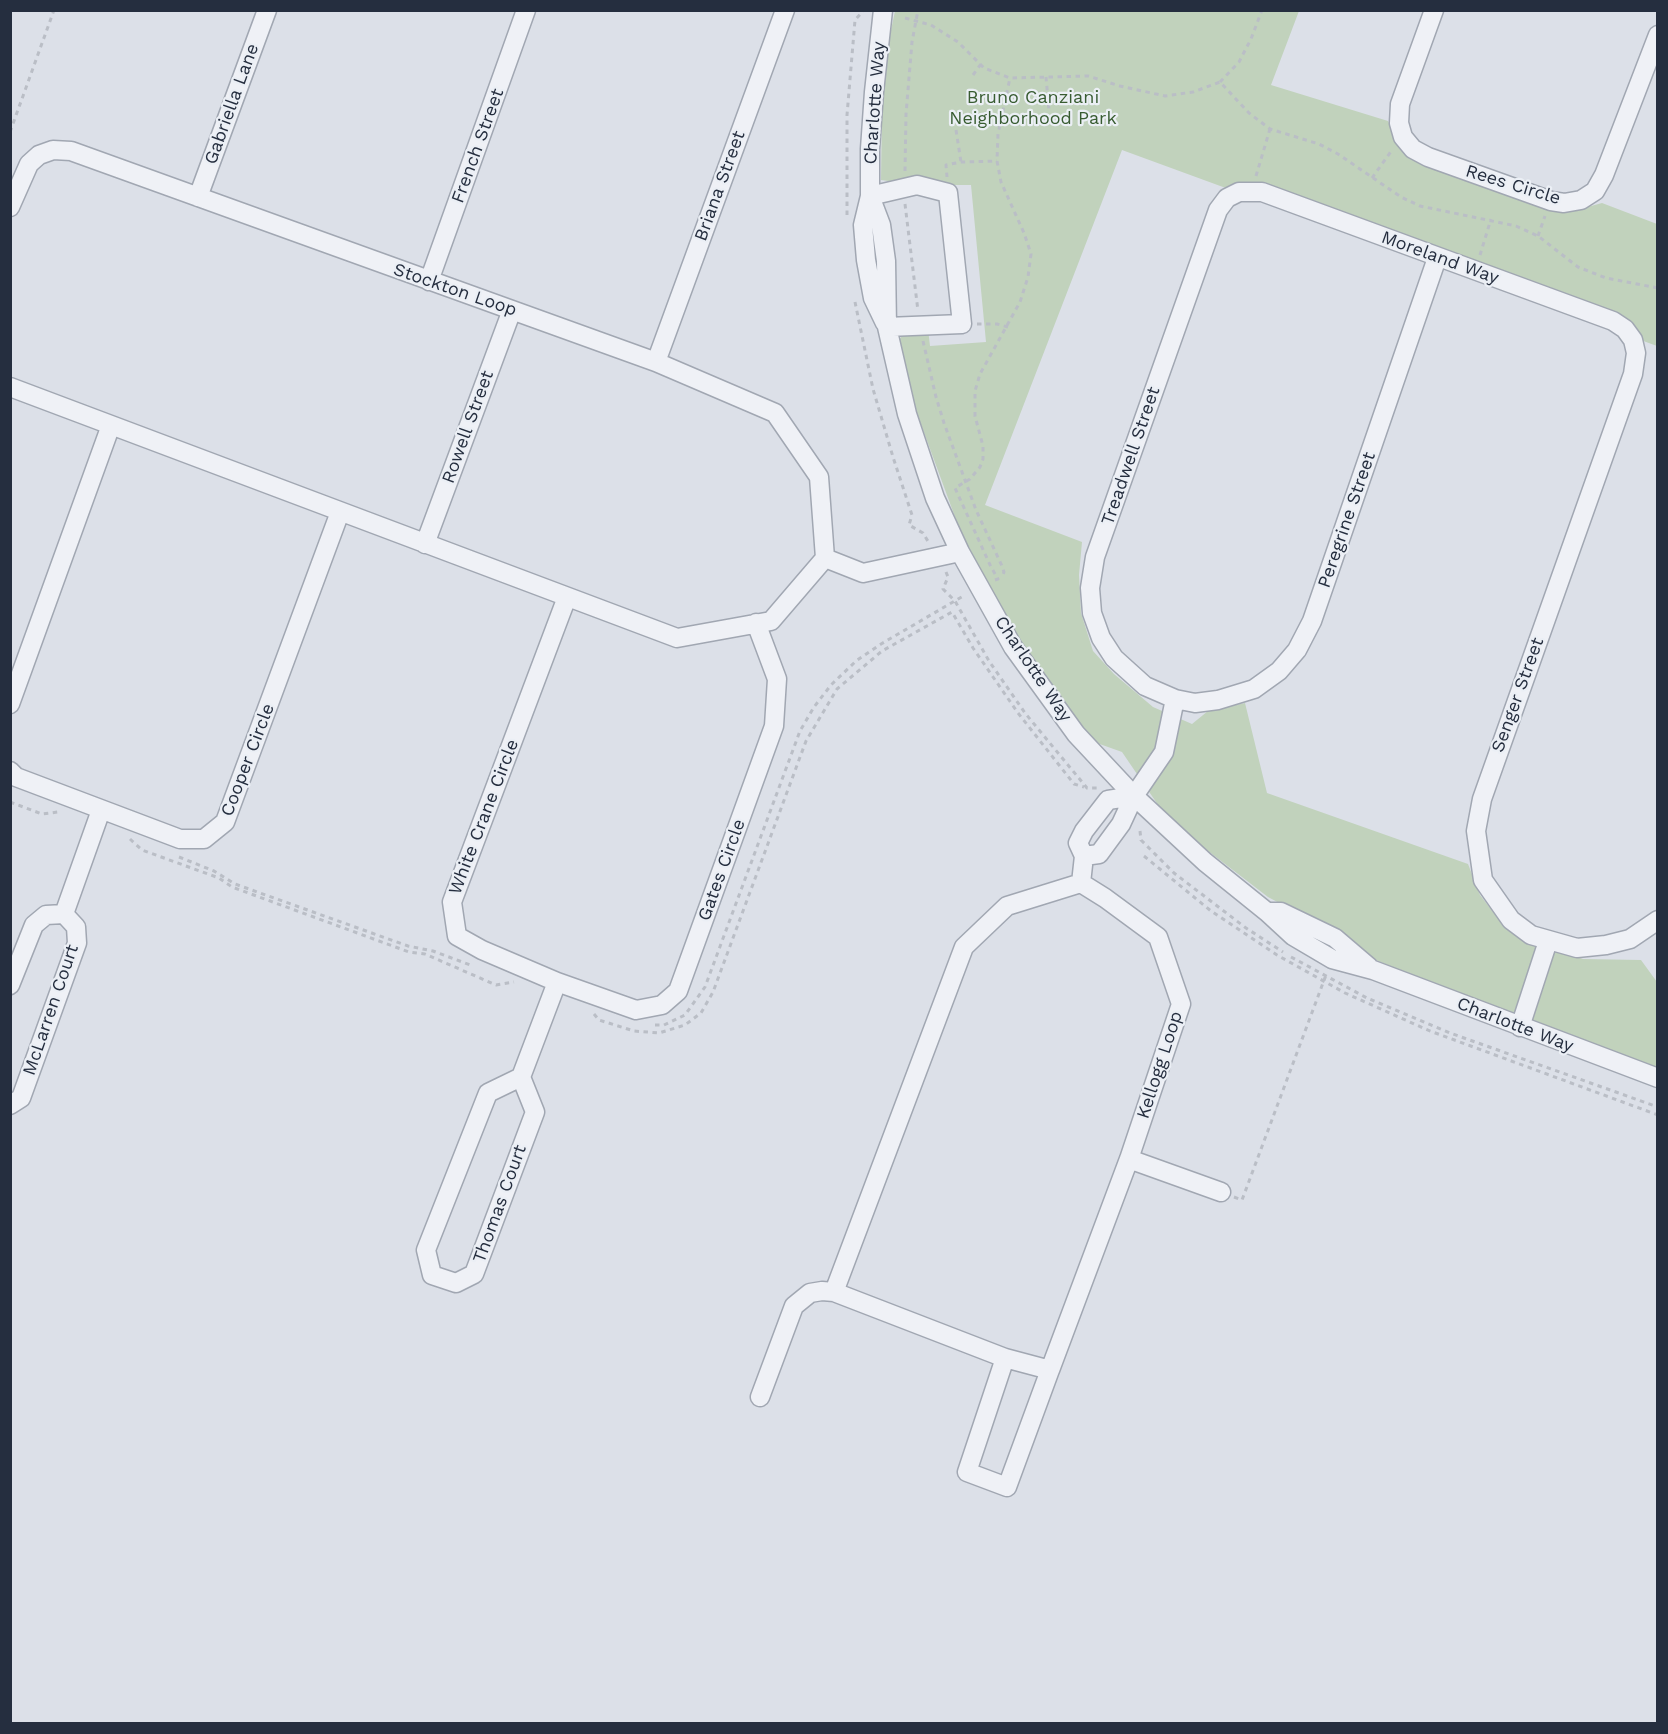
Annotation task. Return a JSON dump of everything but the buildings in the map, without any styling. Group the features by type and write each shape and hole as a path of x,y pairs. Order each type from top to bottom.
{"street":[{"name":"Gabriella Lane","path":"198,197 267,10"},
{"name":"French Street","path":"429,281 526,10"},
{"name":"Briana Street","path":"656,362 785,10"},
{"name":"Charlotte Way","path":"883,10 871,126 870,196 881,225 886,261 887,327 906,414 935,498 960,552 1013,647 1076,734 1134,796 1205,862 1293,936 1332,959 1373,970 1658,1078"},
{"path":"1403,137 1399,123 1400,104 1434,10"},
{"name":"Rees Circle","path":"1403,137 1413,149 1428,157 1551,201 1564,203 1581,200 1595,191 1604,175 1658,35"},
{"name":"Stockton Loop","path":"10,207 29,164 39,155 53,150 71,152 656,362 775,413 819,477 825,558"},
{"path":"870,196 917,185 948,193 962,324 887,327"},
{"name":"Moreland Way","path":"1245,192 1262,192 1613,321 1625,329 1633,340"},
{"name":"Treadwell Street","path":"1175,699 1145,686 1114,658 1101,638 1092,613 1090,588 1095,557 1218,210 1227,198 1245,192"},
{"name":"Peregrine Street","path":"1175,699 1195,703 1218,700 1254,689 1279,670 1297,650 1312,621 1437,258"},
{"name":"Rowell Street","path":"425,544 512,310"},
{"name":"Senger Street","path":"1633,340 1636,353 1632,374 1482,799 1476,831 1483,880 1511,920 1531,935 1577,948 1606,945 1630,939 1658,920"},
{"path":"10,387 677,638 771,621 825,558 863,573 960,552"},
{"path":"10,704 111,425"},
{"name":"Cooper Circle","path":"10,771 16,777 180,839 204,839 225,822 340,512"},
{"name":"White Crane Circle","path":"557,981 482,950 456,936 452,902 567,597"},
{"name":"Gates Circle","path":"557,981 636,1010 662,1005 678,991 774,726 777,679 756,623"},
{"path":"1084,856 1099,854 1121,824 1134,796 1164,752 1175,699"},
{"path":"834,1292 964,947 1007,906 1081,883 1084,856 1078,843 1084,831 1108,800 1134,796"},
{"path":"10,985 34,925 46,915 64,914 101,810"},
{"name":"Kellogg Loop","path":"1005,1358 967,1472 1007,1487 1129,1159 1181,1004 1158,937 1081,883"},
{"name":"Charlotte Way","path":"1267,912 1281,912 1335,938 1373,970"},
{"name":"McLarren Court","path":"10,1105 21,1098 77,943 76,927 64,914"},
{"path":"1520,1027 1548,941"},
{"path":"521,1077 557,981"},
{"name":"Thomas Court","path":"521,1077 535,1112 474,1274 456,1283 432,1275 426,1250 488,1093 521,1077"},
{"path":"1129,1159 1221,1192"},
{"path":"760,1397 794,1306 810,1293 822,1291 834,1292 1005,1358 1050,1370"}],"path":[{"path":"10,132 54,10"},
{"path":"918,10 912,42 906,114 905,202 920,326 936,397 965,482 1002,566 1004,572 1002,577"},
{"path":"905,18 931,25 958,42 984,68 1010,78 1088,76 1165,96 1193,92 1220,82 1239,62 1262,10"},
{"path":"974,75 981,64"},
{"path":"1047,77 1049,111"},
{"path":"647,1026 664,1025 685,1015 705,987 800,731 814,706 831,685 856,662 881,644 998,579 955,488 965,482 980,467 983,459 983,446 975,416 975,391 980,374 1020,302 1028,278 1031,254 1001,182 997,161 998,134 1010,78"},
{"path":"1220,82 1249,113 1270,129 1319,144 1420,207 1491,219 1516,226 1538,236 1578,267 1606,278 1658,288"},
{"path":"1245,192 1270,129"},
{"path":"956,130 961,162"},
{"path":"1372,178 1385,157 1403,137"},
{"path":"948,193 946,165 961,162 997,161"},
{"path":"1538,236 1551,201"},
{"path":"1475,272 1491,219"},
{"path":"962,324 997,324 1008,327"},
{"path":"955,601 952,612 973,648 1018,713 1074,784 1086,788"},
{"path":"599,1011 589,1008 599,1020 634,1031 659,1033 685,1025 701,1013 713,992 806,741 837,689 882,651 952,612"},
{"path":"10,802 42,814 58,812 49,808"},
{"path":"121,836 140,843"},
{"path":"130,839 142,850 219,878 232,887 409,952 425,954 496,985 515,981 505,978"},
{"path":"172,855 214,870 236,884 408,946 433,951 474,966"},
{"path":"1144,856 1211,911 1277,955 1324,982 1430,1031 1658,1115"},
{"path":"1221,1192 1242,1200 1332,959"}],"green space":[{"name":"Bruno Canziani Neighborhood Park","path":"895,11 1299,11 1271,85 1388,121 1398,143 1426,164 1566,213 1602,203 1657,224 1657,346 1122,150 985,505 1082,542 1079,575 1081,613 1093,651 1114,674 1153,707 1192,724 1208,711 1245,703 1267,793 1468,864 1480,895 1497,917 1517,936 1583,959 1641,960 1657,982 1657,1069 1477,1003 1376,960 1268,897 1169,821 1122,752 1094,742 1011,629 962,536 915,408 899,340 905,332 928,329 930,346 986,342 971,185 917,185 881,180 882,110 890,35"}]}
